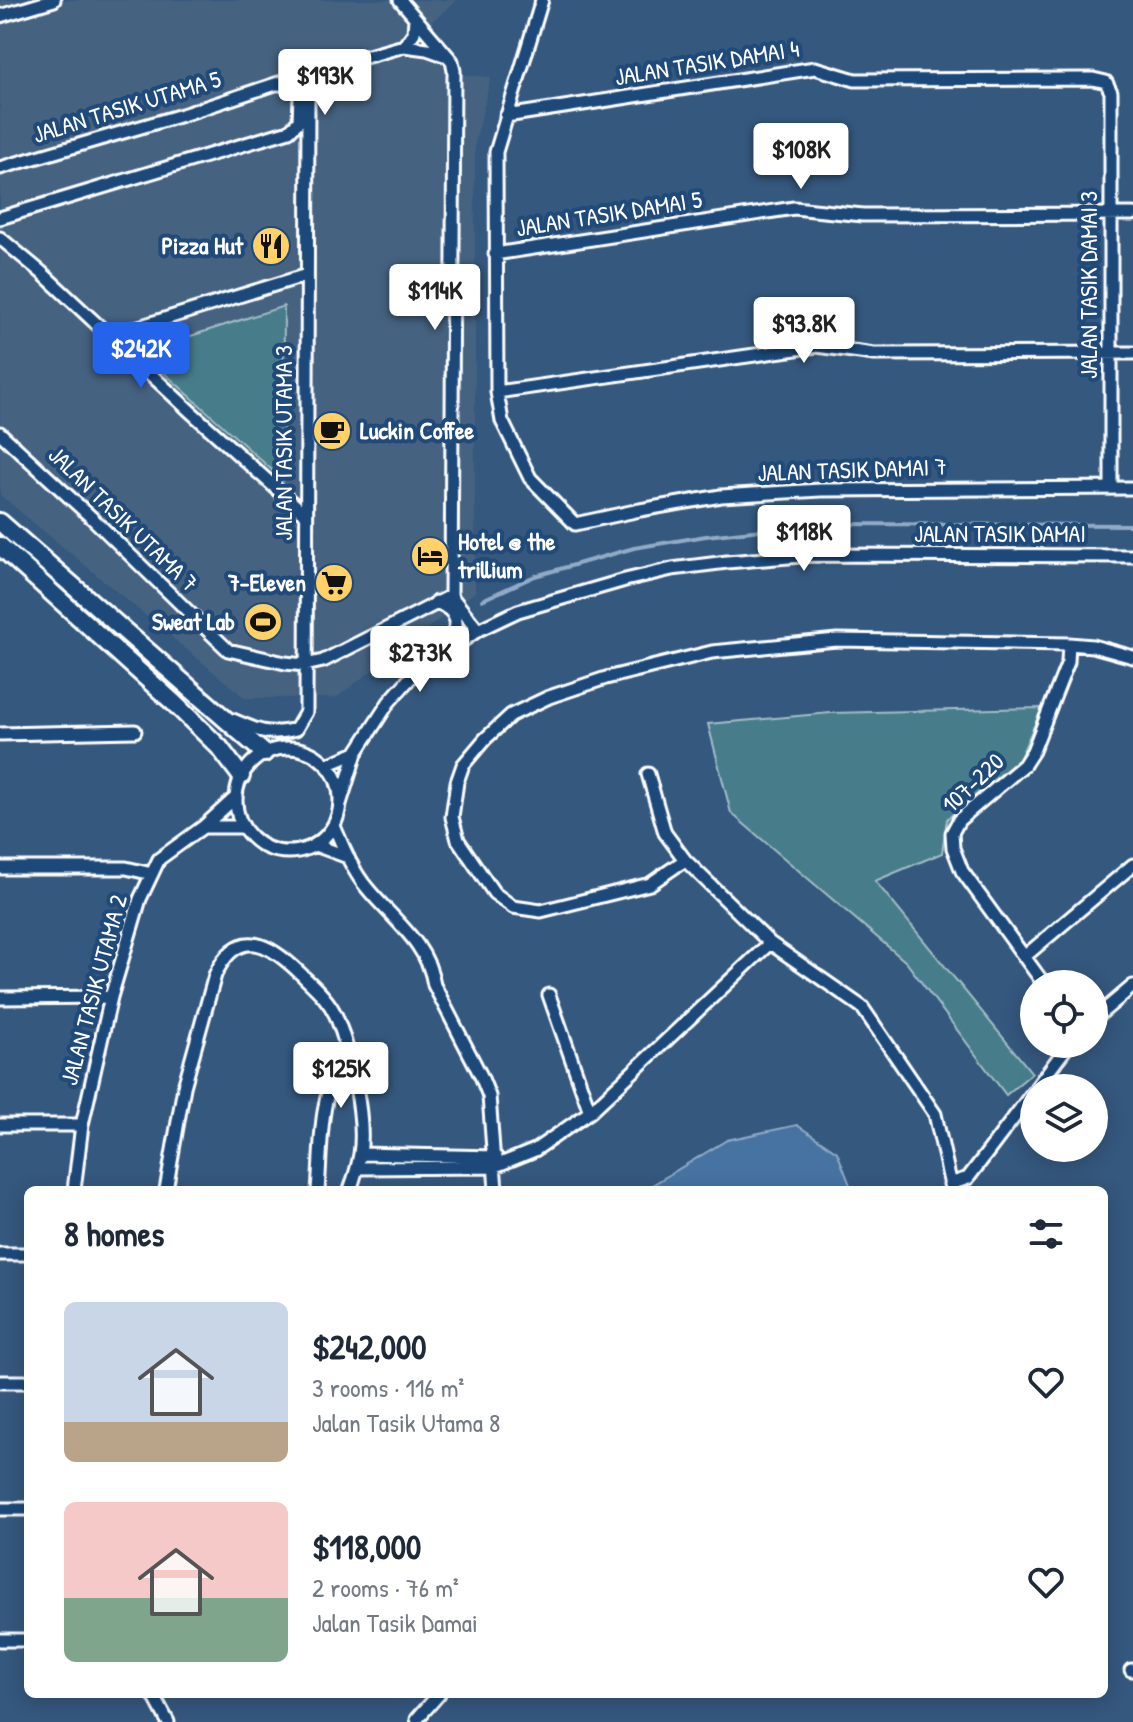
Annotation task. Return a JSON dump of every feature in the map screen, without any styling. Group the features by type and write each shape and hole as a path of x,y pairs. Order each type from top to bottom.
{"street":[{"path":"0,16 54,0"},
{"path":"400,0 450,60 454,71 451,596 478,630"},
{"path":"542,0 496,152 497,392 817,346 874,354 1133,353"},
{"path":"404,46 414,33 415,18"},
{"name":"JALAN TASIK UTAMA 5","path":"0,168 404,46 427,49 450,60"},
{"name":"JALAN TASIK DAMAI 4","path":"506,116 815,68 855,80 1093,79 1106,82"},
{"name":"JALAN TASIK UTAMA 3","path":"217,712 257,731 278,733 296,729 306,712 307,158 308,98 315,71"},
{"name":"JALAN TASIK DAMAI 3","path":"1106,82 1111,92 1111,488"},
{"path":"0,218 284,134 299,121 300,96 290,85 279,84"},
{"path":"284,134 299,142 307,158"},
{"name":"JALAN TASIK DAMAI 5","path":"495,254 794,208 863,215 1133,214"},
{"path":"0,238 306,515"},
{"path":"109,336 307,275"},
{"name":"JALAN TASIK DAMAI 7","path":"497,392 502,421 530,478 575,524 721,496 821,490 1133,488"},
{"name":"JALAN TASIK UTAMA 7","path":"0,433 228,650 305,665"},
{"path":"0,522 264,753"},
{"path":"0,546 174,703 220,748 241,776"},
{"name":"JALAN TASIK DAMAI","path":"340,804 356,753 371,727 411,677 478,630 518,611 625,580 672,569 727,562 813,555 1133,556"},
{"path":"1117,556 1133,564"},
{"path":"305,665 323,661 451,596"},
{"path":"436,602 447,606 456,617 457,626 450,648"},
{"path":"685,860 650,884 541,911 513,907 494,893 458,840 452,817 463,765 511,715 549,697 606,678 712,652 837,640 1069,644 1093,646 1133,657"},
{"name":"107-220","path":"1034,970 962,871 953,848 952,833 959,820 1024,765 1033,751 1068,662 1069,644"},
{"path":"174,703 189,688"},
{"path":"0,734 135,731"},
{"path":"280,748 313,754 327,765 340,790 334,826 326,837 303,851 289,853 262,846 242,827 236,813 235,798 241,776 264,753 280,748"},
{"path":"327,765 356,753"},
{"path":"648,774 665,833 685,860 770,943 862,1007 935,1114 951,1186"},
{"name":"JALAN TASIK UTAMA 2","path":"74,1186 82,1125 111,997 140,899 159,859 203,827 235,798"},
{"path":"334,826 364,885 421,948 432,969 434,985 481,1076 489,1096 496,1186"},
{"path":"203,827 242,827"},
{"path":"315,845 348,857"},
{"path":"1024,957 1133,865"},
{"path":"0,868 126,868 152,874"},
{"path":"167,1186 184,1087 207,1002 222,959 239,946 251,943 260,943 284,958 325,997 335,1015 351,1063 360,1119 360,1154 351,1186"},
{"path":"357,1168 508,1161 535,1150 590,1112 770,943"},
{"path":"1108,1007 1133,986"},
{"path":"549,995 590,1112"},
{"path":"0,998 111,997"},
{"path":"1046,1074 1058,1058"},
{"path":"318,1186 322,1129 330,1087 337,1072 351,1063"},
{"path":"953,1186 968,1178 1020,1109"},
{"path":"0,1125 82,1125"},
{"path":"360,1154 493,1161"},
{"path":"0,1254 24,1254"},
{"path":"0,1382 24,1382"},
{"path":"0,1509 24,1509"},
{"path":"0,1640 24,1640"},
{"path":"155,1698 168,1722"},
{"path":"417,1719 435,1698"}],"shaded area":[{"path":"0,0 457,0 428,25 459,61 465,75 491,77 475,143 475,592 336,698 245,698 0,495"},
{"path":"797,1125 837,1152 850,1186 651,1186 727,1140"}],"green space":[{"path":"284,306 283,480 141,352"},
{"path":"1042,708 1019,760 947,819 942,853 875,881 1032,1073 1020,1074 1020,1083 1006,1095 906,962 731,813 708,724 831,713"}],"waterway":[{"path":"825,524 1133,525"},
{"path":"482,600 535,576 634,548 798,526"}],"place":[{"name":"Pizza Hut","path":"271,246"},
{"name":"Luckin Coffee","path":"332,431"},
{"name":"Hotel @ the trillium","path":"430,556"},
{"name":"7-Eleven","path":"334,583"},
{"name":"Sweat Lab","path":"263,622"}]}
